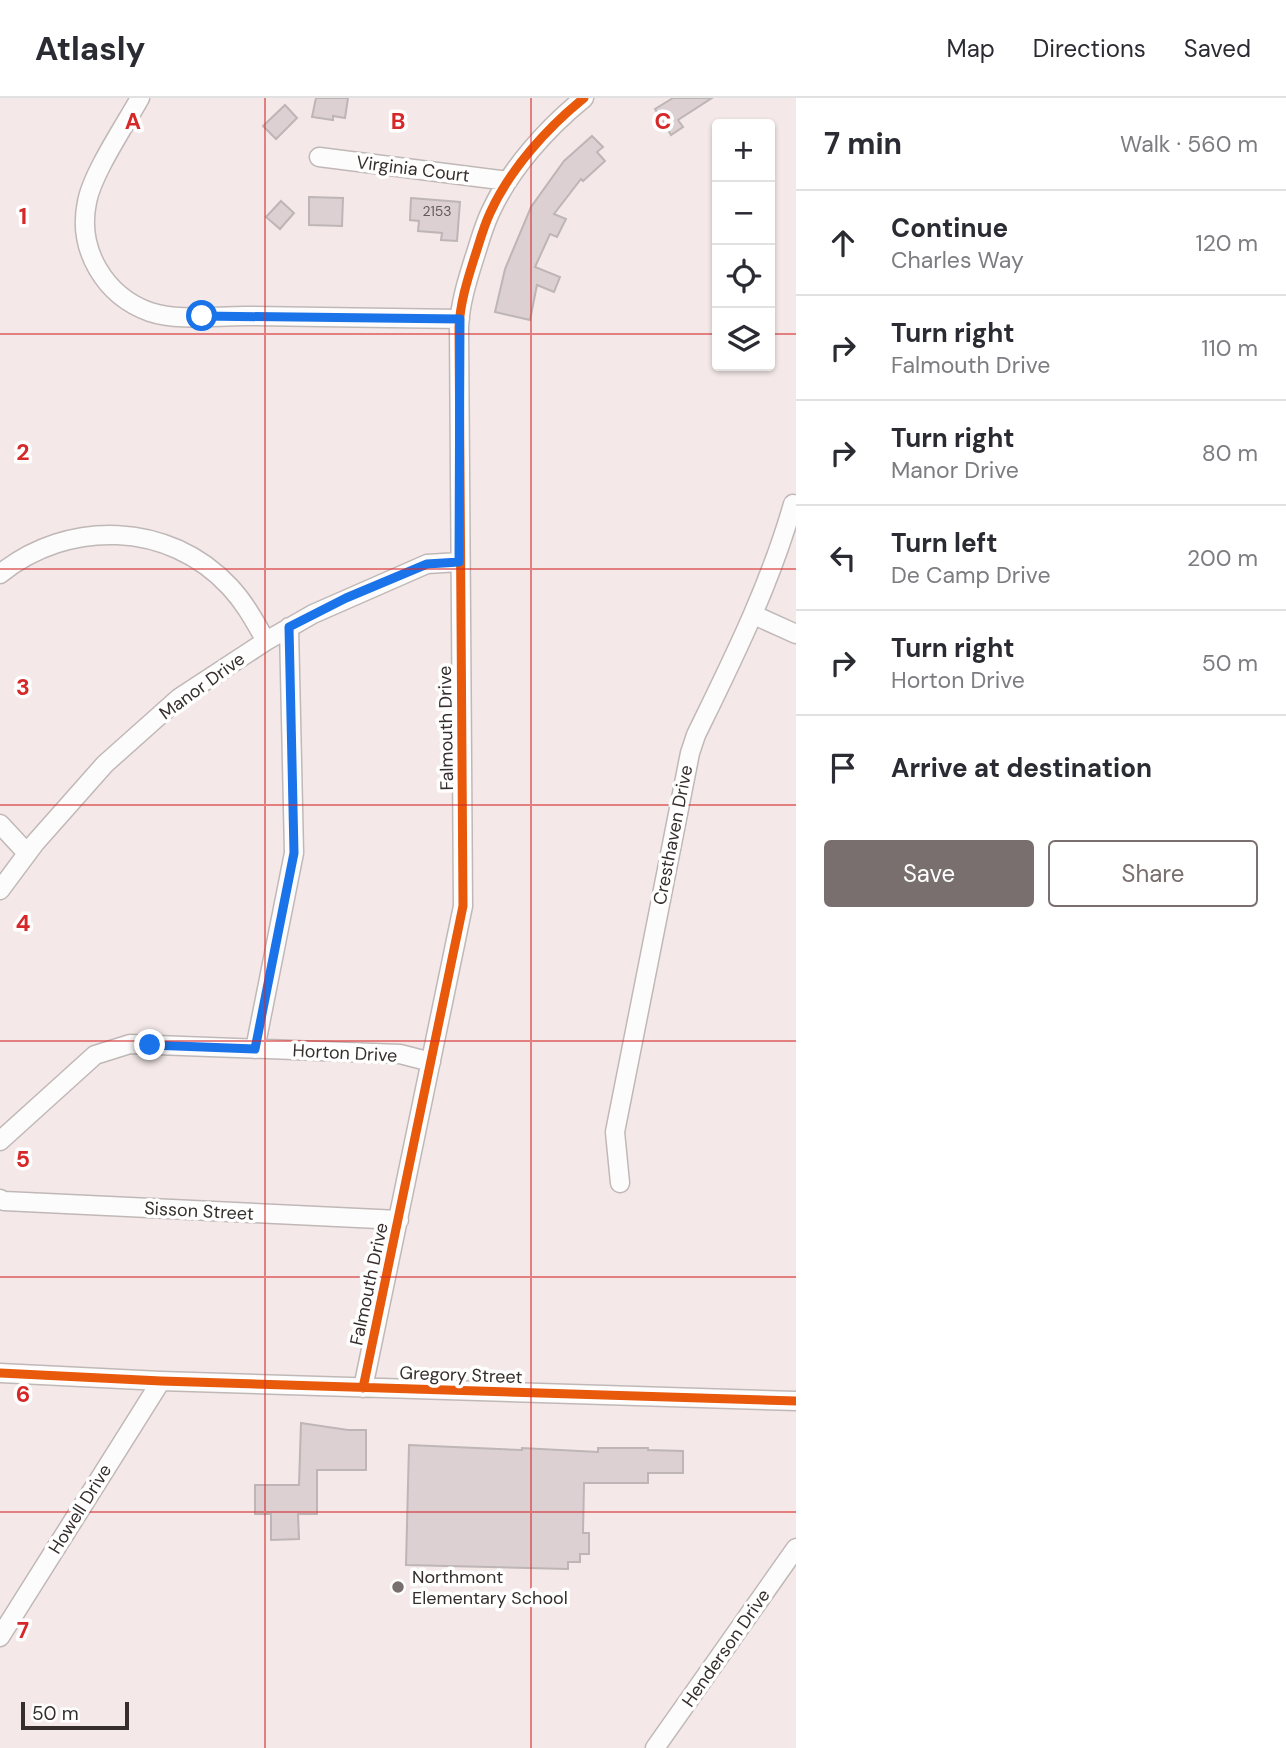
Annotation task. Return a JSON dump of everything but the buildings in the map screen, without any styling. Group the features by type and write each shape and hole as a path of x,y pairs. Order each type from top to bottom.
{"street":[{"path":"140,98 89,192 85,217 87,243 97,268 105,281 127,300 153,313 192,317 460,319"},
{"name":"Falmouth Drive","path":"363,1388 463,906 459,562 460,319 466,284 489,215 508,181 560,118 584,98"},
{"name":"Virginia Court","path":"319,157 508,181"},
{"name":"Cresthaven Drive","path":"620,1183 615,1132 690,753 696,735 754,615 783,540 793,504"},
{"path":"0,574 15,562 42,548 79,536 114,534 151,539 186,553 216,573 241,600 266,641"},
{"name":"Manor Drive","path":"0,890 27,853 105,764 179,698 289,627 346,598 427,564 459,562"},
{"path":"754,615 796,634"},
{"path":"255,1049 294,853 289,627"},
{"path":"0,824 27,853"},
{"name":"Horton Drive","path":"0,1141 95,1055 130,1044 400,1054 431,1062"},
{"name":"Sisson Street","path":"0,1199 13,1202 399,1220"},
{"name":"Gregory Street","path":"0,1373 161,1381 796,1401"},
{"name":"Howell Drive","path":"0,1637 161,1381"},
{"name":"Henderson Drive","path":"661,1746 796,1548"}],"cycle path":[{"path":"363,1388 463,906 461,310 481,236 498,197 531,150 584,98"},
{"path":"0,1373 161,1381 796,1401"}],"place":[{"name":"Northmont Elementary School","path":"398,1587"}],"route":[{"path":"150,1045 255,1049 294,853 289,627 346,598 427,564 459,562 460,319 202,316"}]}
